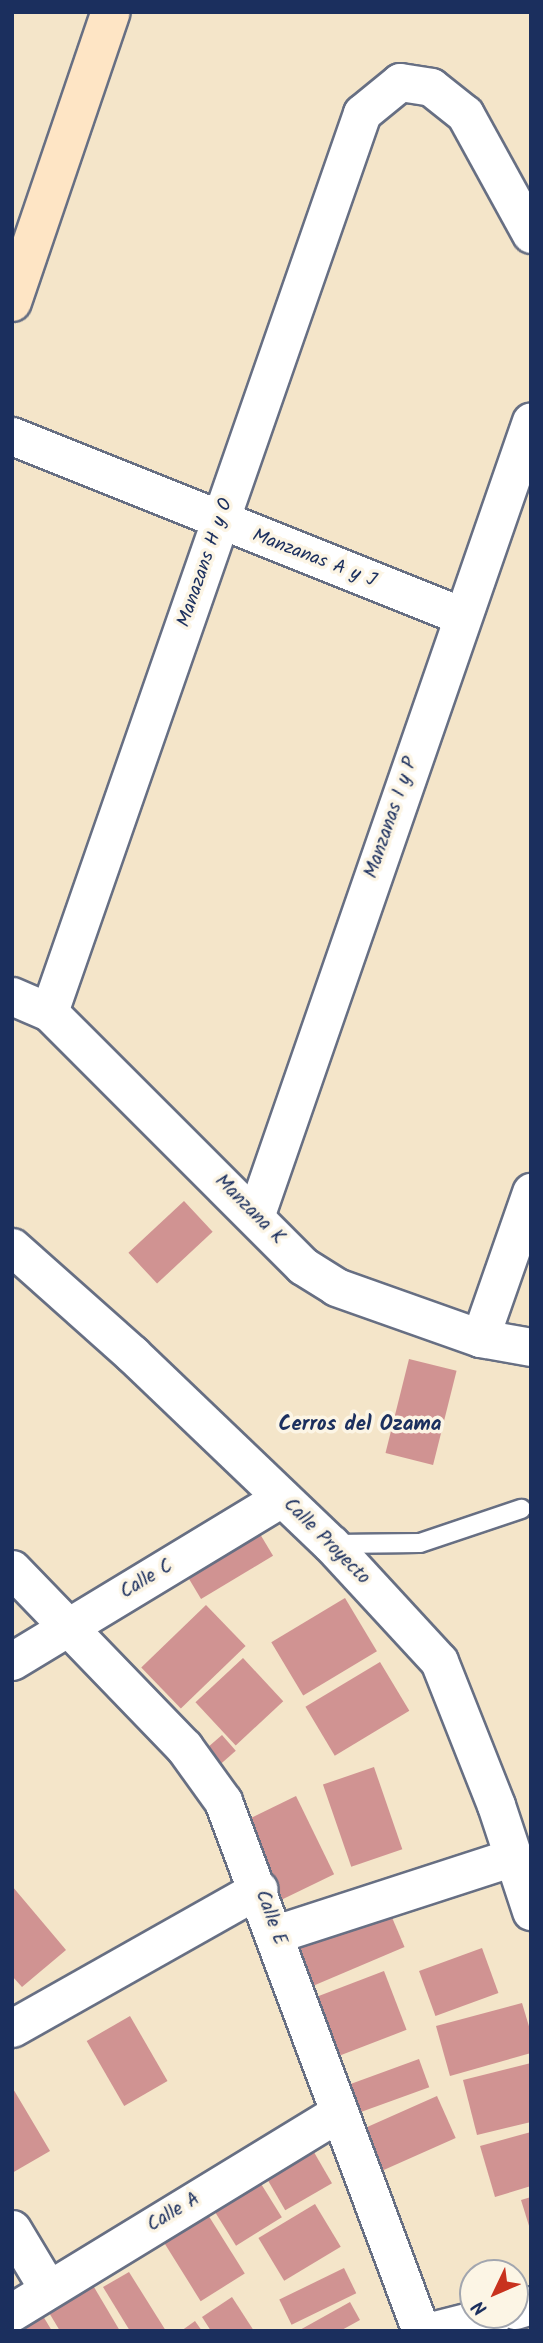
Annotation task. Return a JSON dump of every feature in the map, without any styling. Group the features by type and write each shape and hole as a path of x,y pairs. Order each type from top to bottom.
{"street":[{"path":"12,302 111,12"},
{"name":"Manazans H y O","path":"49,1013 362,113 400,82 431,86 465,114 531,234"},
{"name":"Manzanas I y P","path":"255,1217 461,616 531,421"},
{"name":"Manzanas A y J","path":"12,436 220,523 461,616"},
{"name":"Manzana K","path":"12,996 49,1013 303,1266 336,1287 480,1338 531,1347"},
{"path":"480,1338 531,1192"},
{"name":"Calle Proyecto","path":"12,1247 132,1354 331,1544 442,1665 531,1911"},
{"name":"Calle C","path":"12,1661 281,1498"},
{"name":"Calle E","path":"12,1569 184,1747 223,1801 276,1934 337,2114 421,2331"},
{"path":"276,1934 513,1857"},
{"path":"12,2028 259,1889"},
{"name":"Calle A","path":"12,2312 337,2114"},
{"path":"12,2229 48,2289"},
{"path":"431,2331 459,2324"}],"lane":[{"path":"331,1544 420,1543 521,1509"}],"building":[{"path":"184,1201 213,1232 157,1284 128,1253"},
{"path":"409,1359 457,1371 433,1465 386,1453"},
{"path":"254,1524 273,1556 201,1599 182,1567"},
{"path":"345,1598 377,1651 303,1695 271,1642"},
{"path":"206,1605 246,1646 181,1709 141,1668"},
{"path":"243,1658 283,1701 236,1745 195,1702"},
{"path":"380,1662 409,1711 335,1756 305,1707"},
{"path":"222,1735 236,1751 218,1766 205,1750"},
{"path":"374,1767 402,1849 351,1867 323,1785"},
{"path":"296,1796 334,1874 282,1900 244,1821"},
{"path":"12,1886 66,1950 22,1987 12,1976"},
{"path":"385,1901 405,1947 305,1989 286,1943"},
{"path":"482,1948 498,1993 435,2016 419,1971"},
{"path":"384,1971 407,2030 333,2058 310,1999"},
{"path":"522,2003 531,2033 531,2053 450,2076 436,2026"},
{"path":"130,2016 168,2081 124,2106 87,2041"},
{"path":"419,2059 429,2087 351,2116 341,2087"},
{"path":"531,2063 531,2122 477,2135 463,2080"},
{"path":"12,2087 50,2151 12,2173"},
{"path":"437,2096 456,2138 371,2176 352,2134"},
{"path":"531,2132 531,2186 495,2197 480,2146"},
{"path":"311,2147 332,2183 285,2210 264,2174"},
{"path":"258,2179 282,2217 236,2246 212,2208"},
{"path":"531,2197 531,2229 530,2229 521,2200"},
{"path":"315,2204 341,2247 284,2281 258,2238"},
{"path":"205,2210 245,2274 201,2301 161,2238"},
{"path":"344,2268 356,2293 292,2325 279,2300"},
{"path":"129,2272 166,2331 130,2331 103,2287"},
{"path":"91,2282 120,2331 60,2331 48,2311"},
{"path":"232,2297 254,2331 211,2331 202,2317"},
{"path":"350,2302 360,2320 340,2331 298,2331"},
{"path":"37,2306 52,2331 12,2331 12,2320"},
{"path":"195,2321 202,2331 181,2331"}],"district":[{"name":"Cerros del Ozama","path":"360,1425"}]}
